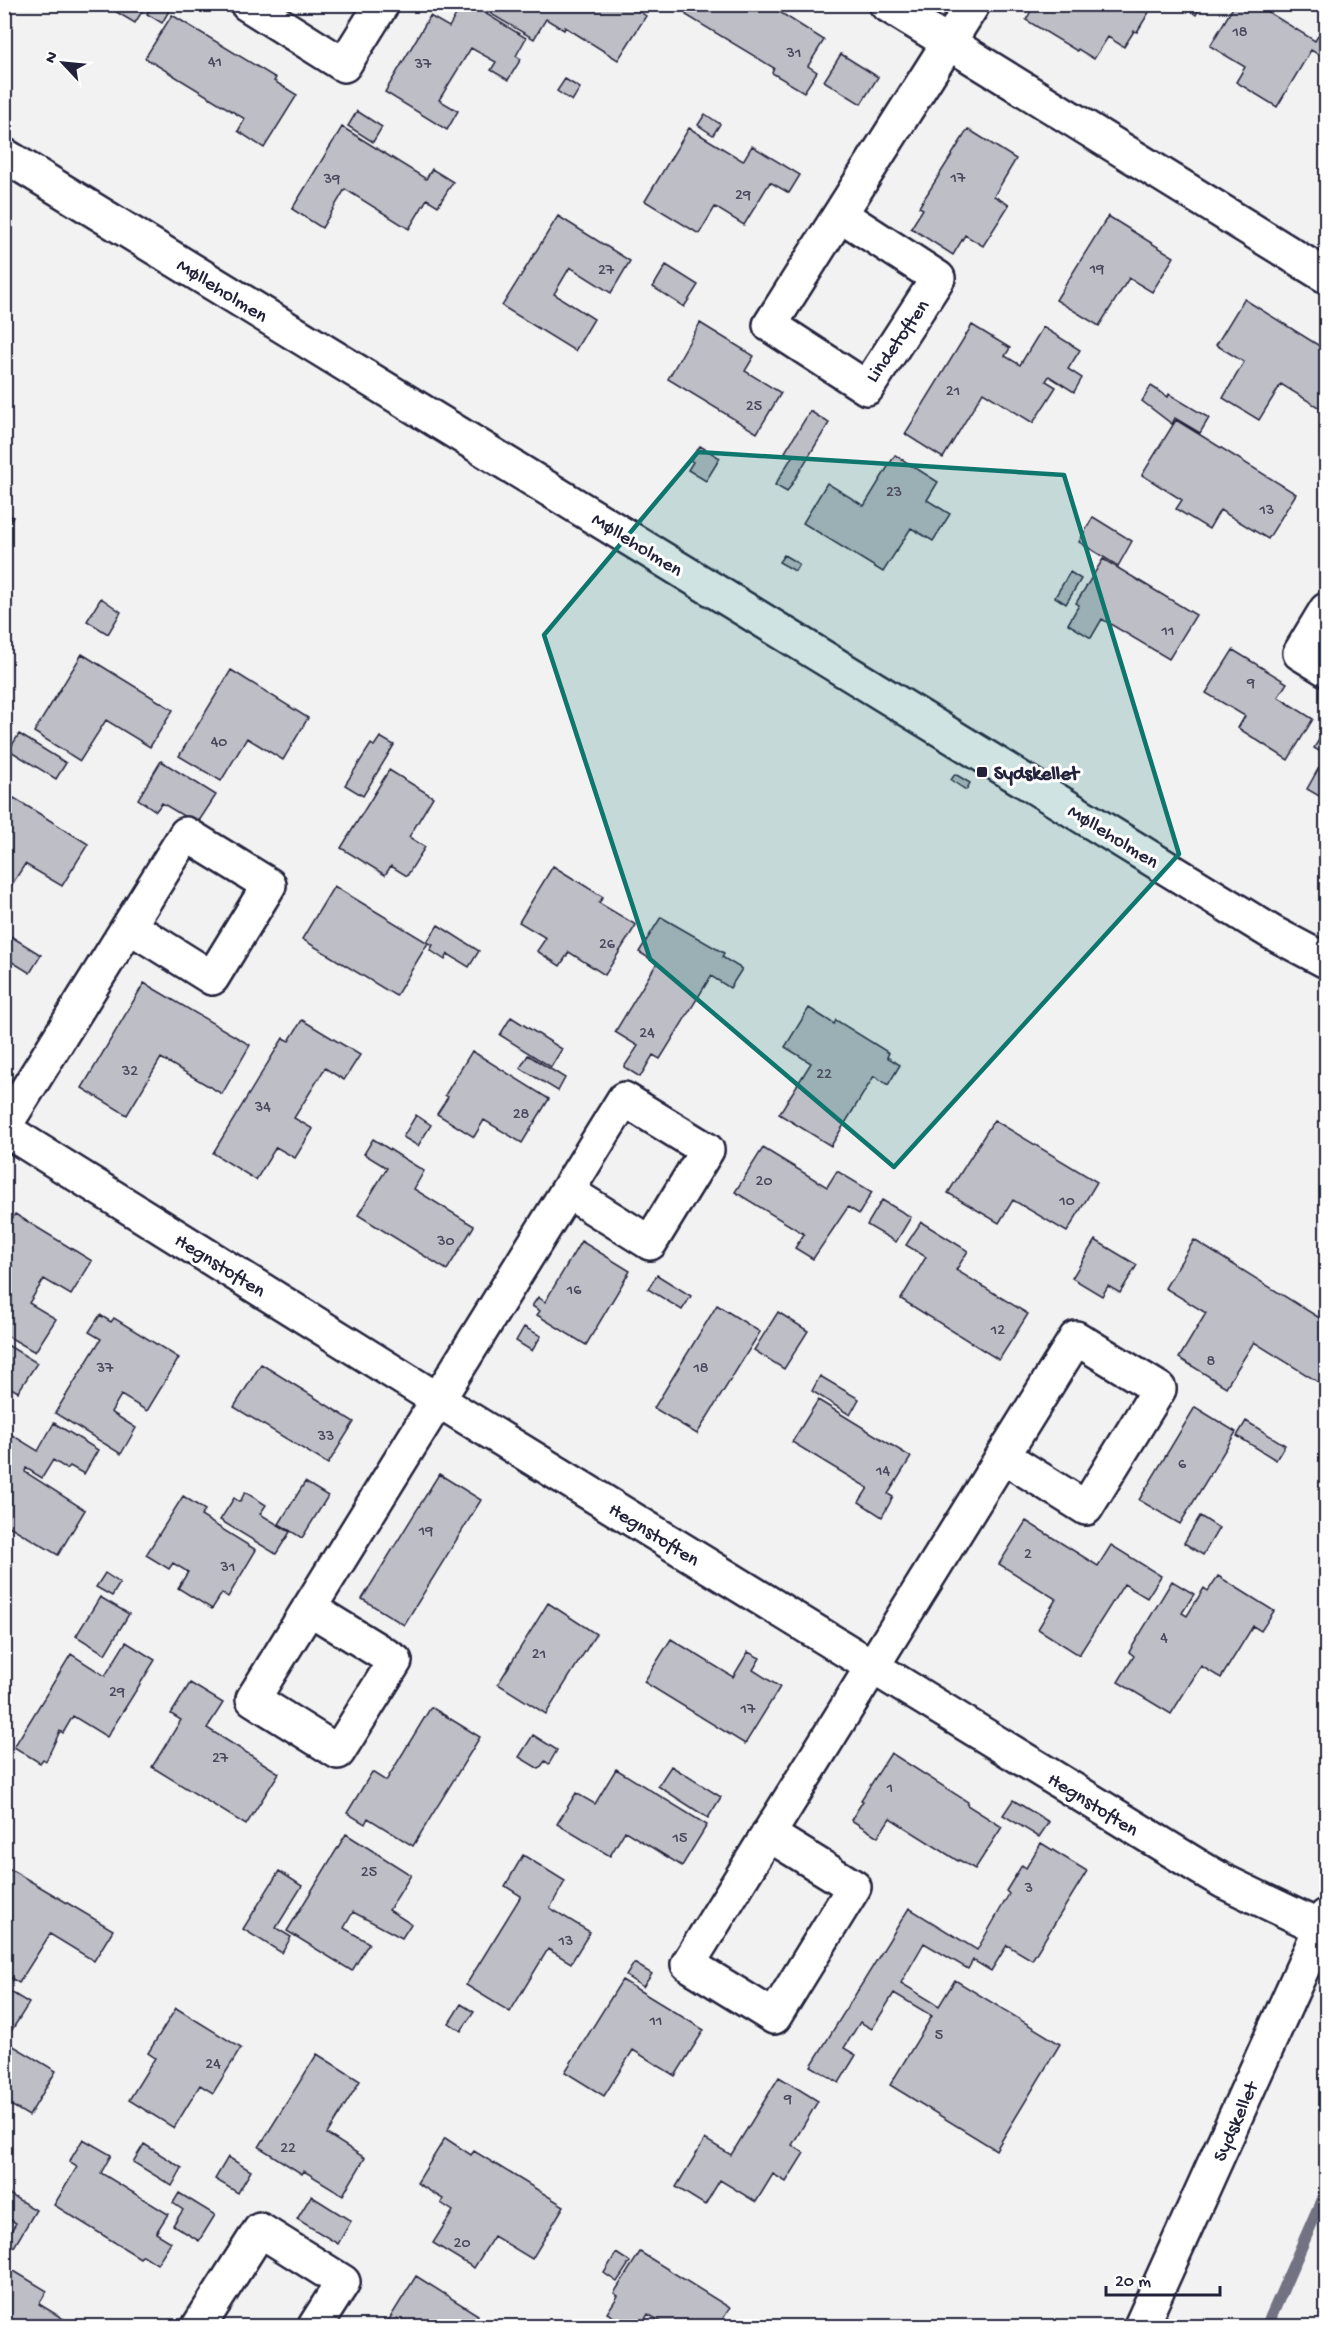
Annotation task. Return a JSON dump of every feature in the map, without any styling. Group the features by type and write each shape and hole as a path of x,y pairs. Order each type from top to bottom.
{"street":[{"path":"247,4 344,65 382,4"},
{"path":"886,4 1326,276"},
{"name":"Lindetoften","path":"841,215 938,278 867,388 770,325 973,4"},
{"name":"Mølleholmen","path":"4,155 1271,932 1326,961"},
{"path":"1326,610 1300,653 1326,669"},
{"name":"Hegnstoften","path":"129,926 4,1128 438,1400 1215,1877 1324,1922"},
{"name":"Mølleholmen","path":"1271,932 1326,980"},
{"path":"309,1608 395,1660 338,1752 253,1699 309,1608 567,1191"},
{"path":"768,1834 854,1887 774,2017 688,1964 768,1834 872,1666 1076,1338 1159,1389 1086,1508 1003,1456"},
{"name":"Sydskellet","path":"1141,2326 1324,1922"},
{"path":"203,2325 260,2230 343,2282 315,2326"}],"highlighted area":[{"path":"698,452 1064,475 1179,854 894,1167 650,959 544,635"}],"building":[{"path":"117,4 146,5 135,23 113,10"},
{"path":"153,4 173,4 162,23 147,14"},
{"path":"462,4 470,4 526,38 516,56 521,59 508,80 491,70 496,62 471,48 439,100 458,111 447,130 385,92 430,16 449,27"},
{"path":"490,4 628,4 646,16 618,60 565,27 564,30 546,19 534,39 486,11"},
{"path":"692,4 767,4 824,40 808,66 817,72 804,92 772,73 774,68 686,15"},
{"path":"1035,4 1154,4 1137,32 1134,31 1124,47 1108,37 1094,59 1026,20"},
{"path":"1181,4 1202,4 1196,15"},
{"path":"1235,4 1255,4 1315,41 1324,26 1326,28 1326,59 1311,50 1277,107 1236,82 1245,67 1210,46"},
{"path":"172,15 276,78 274,81 297,95 264,148 238,131 245,119 145,58"},
{"path":"841,54 878,77 861,104 824,81"},
{"path":"565,79 580,88 572,101 557,91"},
{"path":"357,111 382,127 373,142 348,126"},
{"path":"705,114 720,124 713,135 698,125"},
{"path":"342,127 426,179 432,169 453,182 438,206 427,199 409,229 345,189 322,228 292,209"},
{"path":"689,128 743,161 752,146 800,175 789,193 770,182 744,225 715,207 699,234 645,201"},
{"path":"968,129 1016,159 994,196 1009,205 983,246 965,235 953,255 911,228 923,209 919,207"},
{"path":"558,216 630,261 611,293 570,267 554,294 594,319 575,351 502,306"},
{"path":"1108,216 1174,257 1152,292 1129,278 1099,326 1056,300"},
{"path":"666,265 698,285 684,307 653,287"},
{"path":"1244,299 1326,350 1326,412 1281,384 1259,420 1223,398 1244,362 1216,345"},
{"path":"700,323 754,356 745,371 781,393 757,433 668,379"},
{"path":"972,325 1010,348 1005,356 1020,365 1043,327 1080,350 1068,369 1082,378 1074,392 1049,376 1046,381 1056,387 1033,423 983,392 943,458 905,434"},
{"path":"1151,386 1209,418 1200,433 1175,418 1172,424 1142,401"},
{"path":"810,411 829,423 787,492 775,485 792,457 785,452"},
{"path":"1176,420 1296,494 1268,539 1220,510 1209,529 1176,509 1182,500 1142,475"},
{"path":"700,446 720,458 706,481 688,470 693,462 690,460"},
{"path":"895,455 938,482 927,500 950,514 933,541 911,528 883,572 803,523 827,483 864,506"},
{"path":"4,512 13,517 4,532"},
{"path":"1093,517 1132,541 1118,566 1079,542"},
{"path":"784,555 799,564 795,571 779,562"},
{"path":"1103,559 1196,615 1169,659 1102,619 1091,638 1068,624 1079,605 1076,603"},
{"path":"1070,572 1081,579 1066,604 1055,597"},
{"path":"101,598 121,612 108,634 87,621"},
{"path":"1233,650 1287,683 1278,697 1313,719 1288,760 1238,728 1245,716 1206,693"},
{"path":"82,654 173,710 150,747 106,720 80,761 34,732"},
{"path":"231,670 308,718 283,760 247,738 221,781 179,756"},
{"path":"1326,728 1326,755 1314,748"},
{"path":"19,734 66,763 56,779 9,750"},
{"path":"380,737 394,745 363,796 345,785 371,744 374,746"},
{"path":"1326,755 1326,800 1307,789"},
{"path":"161,761 216,795 197,824 162,803 156,811 138,799"},
{"path":"389,770 433,797 409,837 425,847 407,876 391,866 385,875 341,848"},
{"path":"955,774 970,783 966,790 951,780"},
{"path":"14,798 88,844 62,886 25,864 9,889 4,886 4,813"},
{"path":"553,866 603,897 599,903 636,925 605,975 569,952 560,966 537,951 546,938 519,922"},
{"path":"334,886 428,943 396,996 302,939"},
{"path":"661,917 724,953 722,957 742,969 730,988 711,976 660,1059 653,1055 640,1077 624,1067 638,1046 615,1032 657,963 639,952"},
{"path":"438,925 479,951 469,967 448,954 445,960 430,950 433,945 427,942"},
{"path":"4,932 41,955 30,973 4,957"},
{"path":"144,983 250,1045 222,1094 161,1058 127,1115 82,1088"},
{"path":"809,1008 834,1024 836,1020 889,1053 887,1057 900,1065 888,1085 874,1076 831,1146 779,1114 811,1063 785,1047"},
{"path":"511,1017 562,1049 551,1067 500,1035"},
{"path":"302,1020 360,1055 344,1080 325,1068 294,1118 313,1129 295,1158 276,1147 256,1180 213,1153 283,1038 289,1041"},
{"path":"472,1051 549,1099 522,1143 484,1120 474,1137 437,1114 448,1097 445,1095"},
{"path":"528,1055 565,1078 558,1091 520,1068"},
{"path":"416,1115 431,1125 418,1146 403,1137"},
{"path":"994,1120 1097,1182 1067,1232 1013,1200 999,1223 948,1193"},
{"path":"373,1139 424,1171 414,1189 474,1226 447,1270 358,1215 387,1168 364,1154"},
{"path":"763,1148 827,1187 837,1171 872,1192 859,1214 848,1207 813,1259 795,1248 804,1234 735,1192"},
{"path":"882,1200 911,1217 896,1242 867,1225"},
{"path":"15,1214 92,1261 71,1295 44,1279 29,1303 56,1319 35,1352 4,1334 4,1231"},
{"path":"921,1222 968,1251 956,1270 1028,1314 999,1360 901,1299 926,1257 906,1245"},
{"path":"1095,1240 1137,1265 1120,1293 1108,1286 1102,1296 1072,1278"},
{"path":"1194,1240 1326,1322 1326,1387 1254,1342 1226,1387 1179,1358 1206,1313 1165,1288"},
{"path":"581,1241 630,1271 586,1345 537,1315 540,1311 532,1306 538,1297 545,1302"},
{"path":"657,1275 691,1296 682,1310 648,1289"},
{"path":"717,1305 760,1332 697,1434 654,1408"},
{"path":"778,1312 808,1331 784,1369 754,1350"},
{"path":"100,1315 111,1322 114,1318 179,1358 147,1411 121,1395 111,1412 136,1428 121,1454 55,1413 101,1339 89,1332"},
{"path":"524,1327 541,1336 532,1351 516,1341"},
{"path":"4,1343 37,1363 18,1392 4,1384"},
{"path":"261,1364 354,1422 328,1464 234,1407"},
{"path":"820,1376 859,1399 850,1415 812,1391"},
{"path":"818,1400 911,1457 888,1494 893,1497 882,1517 859,1502 868,1488 792,1442"},
{"path":"1195,1407 1236,1432 1180,1524 1139,1500"},
{"path":"1246,1421 1285,1445 1276,1460 1237,1436"},
{"path":"54,1423 98,1450 84,1474 70,1466 67,1469 53,1460 42,1478 26,1468 25,1472 85,1510 58,1555 4,1523 4,1430 38,1451"},
{"path":"439,1474 481,1500 404,1625 362,1599"},
{"path":"305,1482 328,1496 302,1538 279,1524"},
{"path":"245,1492 266,1505 260,1514 290,1532 276,1554 220,1520 234,1498 240,1502"},
{"path":"183,1496 205,1510 201,1516 256,1550 228,1597 222,1593 212,1609 178,1588 188,1572 173,1563 169,1569 146,1555"},
{"path":"1200,1516 1219,1528 1203,1555 1184,1543"},
{"path":"1026,1521 1098,1566 1111,1545 1161,1576 1147,1598 1124,1584 1079,1655 1038,1629 1056,1599 999,1564"},
{"path":"105,1573 120,1583 112,1596 96,1587"},
{"path":"1218,1576 1274,1611 1261,1631 1253,1626 1221,1678 1201,1666 1171,1714 1118,1682 1134,1656 1129,1652 1172,1581 1194,1594 1182,1613 1187,1616 1204,1588 1208,1591"},
{"path":"100,1597 129,1614 105,1654 76,1636"},
{"path":"548,1603 596,1634 546,1714 498,1684"},
{"path":"671,1639 733,1677 748,1652 760,1658 753,1670 780,1687 745,1744 644,1682"},
{"path":"126,1642 155,1660 107,1737 73,1716 63,1733 60,1731 46,1761 43,1759 40,1763 14,1747 71,1654 105,1676"},
{"path":"190,1683 223,1703 207,1728 279,1773 246,1825 152,1767 181,1720 171,1714"},
{"path":"431,1707 480,1737 413,1846 368,1818 365,1824 347,1813 372,1772 386,1781"},
{"path":"533,1735 557,1750 549,1764 545,1761 539,1769 519,1757"},
{"path":"891,1753 968,1802 967,1805 1002,1827 975,1869 958,1861 890,1818 878,1837 851,1820"},
{"path":"671,1766 721,1797 708,1818 658,1786"},
{"path":"616,1769 707,1825 682,1866 625,1831 610,1856 557,1824 576,1793 595,1804"},
{"path":"1013,1800 1049,1822 1039,1837 1003,1815"},
{"path":"346,1834 411,1875 389,1910 411,1924 402,1938 353,1912 344,1928 369,1943 352,1971 287,1931"},
{"path":"1041,1843 1087,1871 1032,1960 1007,1945 991,1971 973,1960 968,1969 924,1943 901,1983 939,2006 955,1980 1060,2044 996,2150 890,2085 932,2016 894,1993 872,2029 860,2022 844,2048 856,2055 839,2083 811,2066 909,1908 977,1950 1009,1894 1006,1891 1022,1865 1026,1868"},
{"path":"523,1855 565,1881 550,1908 590,1932 571,1963 548,1949 510,2012 466,1985 521,1896 505,1886"},
{"path":"10,1869 113,1930 94,1961 50,1934 19,1983 4,1974 4,1911 7,1907 4,1905 4,1878"},
{"path":"279,1871 302,1886 276,1928 291,1937 282,1953 243,1929"},
{"path":"634,1963 652,1974 643,1987 626,1976"},
{"path":"622,1980 704,2030 675,2076 633,2050 604,2096 565,2072"},
{"path":"4,1988 29,2003 5,2041 56,2071 29,2116 4,2101"},
{"path":"461,2004 474,2012 461,2031 449,2023"},
{"path":"176,2008 241,2048 213,2093 200,2085 174,2128 129,2100 155,2058 148,2053"},
{"path":"317,2054 360,2081 327,2134 365,2158 343,2195 304,2171 302,2174 259,2147"},
{"path":"779,2077 818,2101 792,2145 804,2153 786,2182 773,2174 756,2202 720,2180 705,2205 676,2187 705,2139 731,2155"},
{"path":"445,2138 471,2155 474,2151 564,2206 532,2259 494,2236 474,2268 433,2243 453,2211 441,2203 443,2199 417,2183"},
{"path":"83,2139 111,2155 101,2173 168,2214 156,2233 171,2242 157,2264 143,2255 140,2258 54,2205 77,2167 69,2162"},
{"path":"144,2144 182,2168 172,2186 133,2162"},
{"path":"228,2157 251,2171 238,2193 215,2179"},
{"path":"4,2191 36,2210 14,2247 5,2241 16,2223 4,2216"},
{"path":"179,2193 215,2215 199,2241 173,2225 183,2210 173,2203"},
{"path":"311,2196 351,2221 338,2244 297,2219"},
{"path":"640,2252 730,2308 718,2326 668,2326 648,2314 641,2326 628,2326 607,2313 618,2296 614,2293"},
{"path":"616,2253 630,2262 617,2282 604,2273"},
{"path":"4,2265 47,2291 39,2304 75,2326 4,2326"},
{"path":"416,2276 478,2315 471,2326 385,2326"}],"waterway":[{"path":"1267,2326 1326,2190"}],"place":[{"name":"Sydskellet","path":"982,772"}]}
